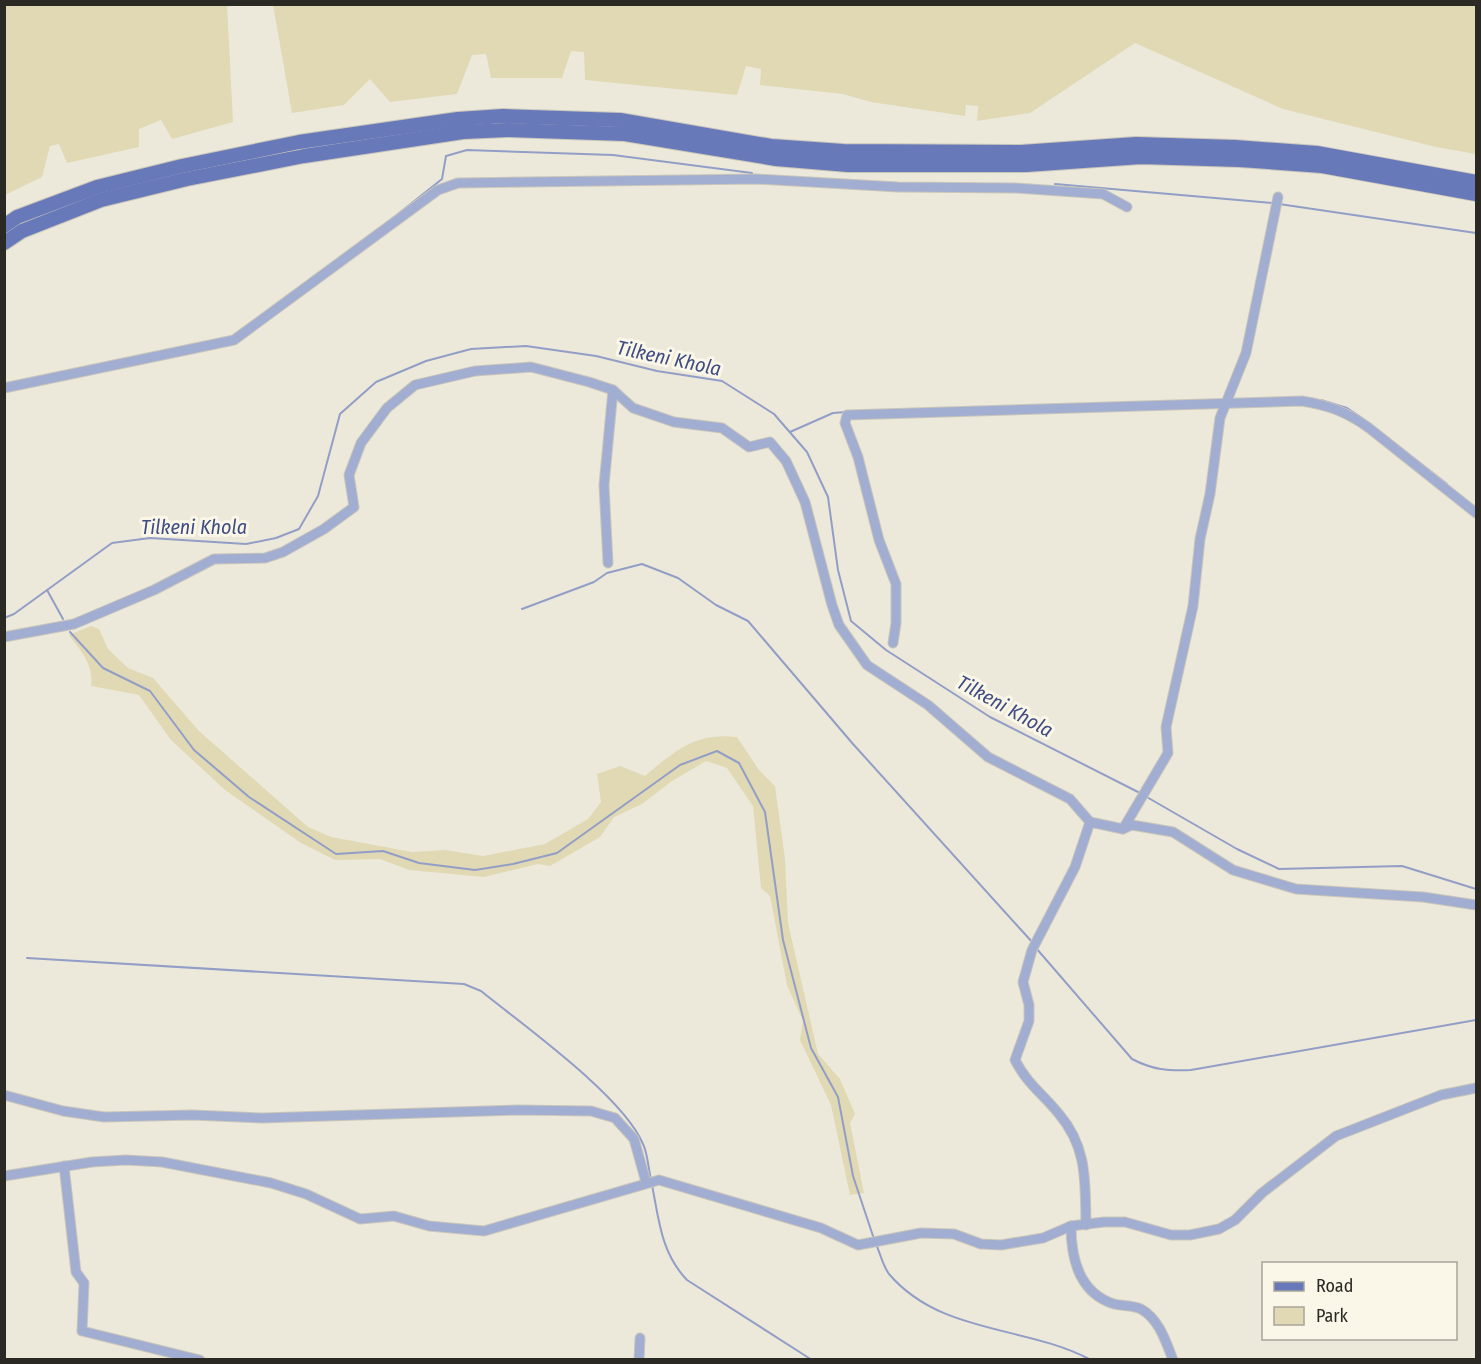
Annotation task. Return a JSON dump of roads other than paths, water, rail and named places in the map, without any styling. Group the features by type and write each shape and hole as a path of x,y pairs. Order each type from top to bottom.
{"main road":[{"path":"4,226 16,217 96,187 182,165 300,142 458,119 503,116 620,120 771,146 843,151 1021,152 1136,144 1247,147 1317,153 1476,182"},
{"path":"4,243 22,231 102,200 187,179 304,156 463,132 508,130 625,134 776,159 848,165 1026,165 1141,157 1240,160 1322,166 1476,194"}],"street":[{"path":"4,388 234,340 438,190 458,183 756,179 898,187 1016,188 1103,194 1127,207"},
{"path":"1123,828 1168,753 1166,727 1193,606 1200,539 1210,494 1220,418 1246,353 1277,201"},
{"path":"4,637 74,624 143,595 214,559 265,558 283,552 324,529 354,507 349,475 361,443 387,408 415,385 475,371 531,367 613,390 633,408 674,422 722,428 749,447 770,442 786,461 805,502 839,625 867,665 928,705 988,757 1070,799 1090,822 1123,828 1132,825 1173,832 1233,870 1296,889 1423,897 1476,905"},
{"path":"608,563 604,484 613,390"},
{"path":"893,643 896,623 896,584 879,540 858,457 844,423 847,415 1302,401 1328,405 1350,415 1476,513"},
{"path":"1086,1225 1085,1168 1075,1139 1060,1114 1026,1081 1015,1060 1029,1022 1029,1005 1023,982 1032,950 1075,867 1090,822"},
{"path":"4,1176 126,1160 162,1162 271,1183 306,1194 360,1219 394,1216 429,1226 484,1232 659,1180 821,1228 858,1245 868,1245 921,1233 954,1234 981,1244 1001,1245 1043,1238 1071,1226 1104,1221 1125,1222 1172,1235 1190,1235 1219,1229 1234,1220 1262,1193 1336,1136 1441,1095 1476,1088"},
{"path":"4,1095 63,1111 104,1117 192,1115 262,1118 591,1110 615,1118 634,1139 646,1182"},
{"path":"64,1167 76,1272 84,1283 82,1331 200,1359"},
{"path":"1071,1226 1071,1250 1076,1269 1087,1286 1099,1298 1141,1309 1153,1318 1173,1359"},
{"path":"639,1338 639,1359"}],"waterway":[{"path":"398,214 442,179 446,156 467,150 613,155 752,173"},
{"path":"1055,184 1273,203"},
{"path":"1279,204 1476,233"},
{"name":"Tilkeni Khola","path":"4,618 14,614 112,543 150,538 246,544 276,538 299,529 318,496 340,414 376,382 426,361 471,349 526,346 596,356 657,371 722,381 774,414 807,452 828,497 838,570 851,621 886,650 990,717 1140,793"},
{"path":"1321,400 1347,408 1362,418"},
{"path":"790,432 833,413 846,412"},
{"path":"1388,438 1447,484"},
{"path":"522,609 594,582 607,573 642,564 678,578 716,605 748,621 853,744 1033,943"},
{"path":"47,590 63,619"},
{"path":"70,632 103,668 150,691 194,750 249,797 336,854 383,851 419,863 475,870 513,864 557,853 680,765 717,751 739,763 765,812 783,940 811,1048 838,1097 853,1176 874,1239"},
{"name":"Tilkeni Khola","path":"1145,796 1237,849 1279,869 1402,866 1476,889"},
{"path":"1036,948 1132,1059 1161,1069 1191,1070 1476,1020"},
{"path":"27,958 464,984 481,991 594,1083 632,1125 646,1152 651,1179"},
{"path":"652,1185 666,1247 678,1270 687,1280 812,1360"},
{"path":"876,1244 889,1274 910,1294 933,1308 985,1327 1039,1340 1091,1360"}]}
